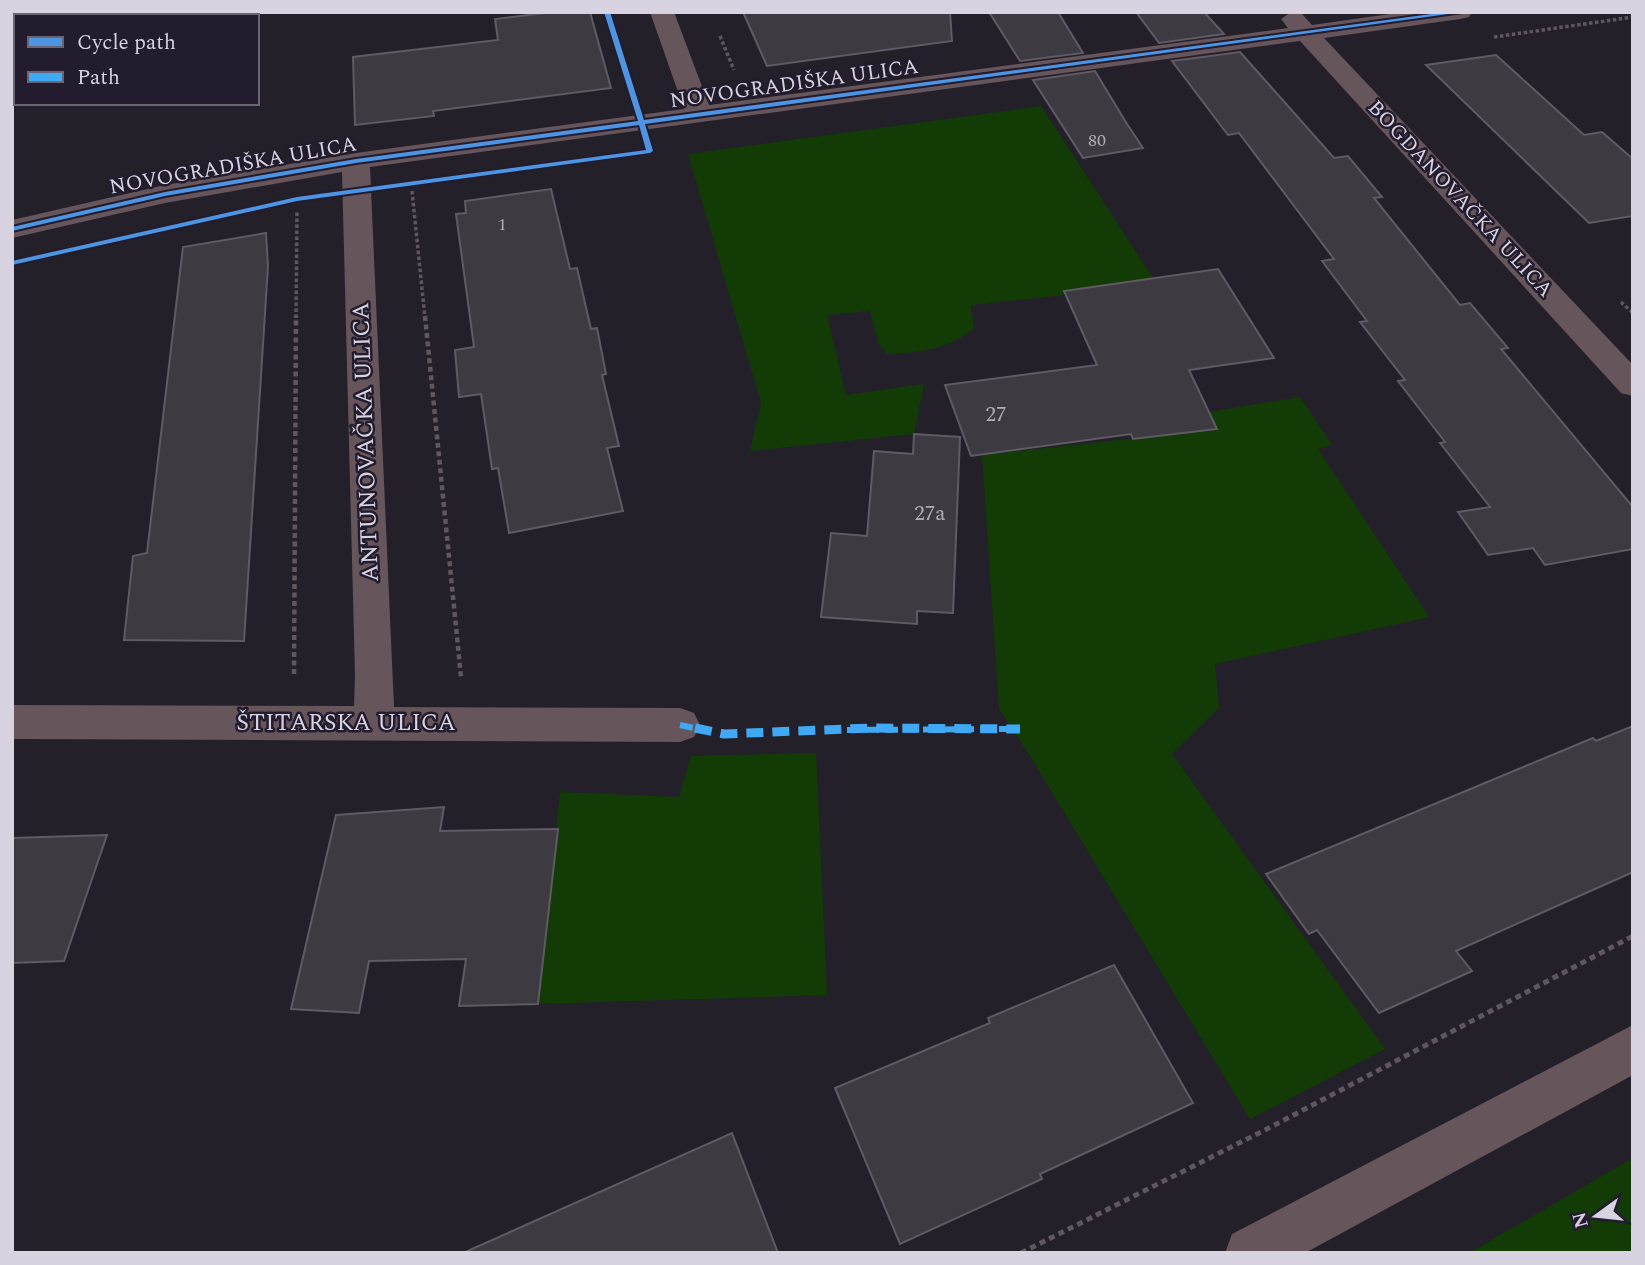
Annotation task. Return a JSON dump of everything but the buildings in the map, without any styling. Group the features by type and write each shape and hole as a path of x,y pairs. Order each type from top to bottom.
{"street":[{"path":"662,12 699,115"},
{"name":"NOVOGRADIŠKA ULICA","path":"12,229 199,187 357,176 699,115 1296,22 1460,12"},
{"name":"BOGDANOVAČKA ULICA","path":"1296,22 1633,385"},
{"name":"ANTUNOVAČKA ULICA","path":"357,176 375,676 373,723"},
{"name":"ŠTITARSKA ULICA","path":"12,722 680,725"},
{"path":"1251,1253 1633,1049"}],"path":[{"path":"357,176 425,181"},
{"path":"1021,1253 1267,1129 1633,936"}],"green space":[{"path":"1041,106 1153,278 1064,291 1066,295 971,305 974,328 965,335 944,345 910,352 887,354 878,342 870,311 827,315 846,395 924,384 914,434 750,451 761,403 688,154"},
{"path":"1300,397 1332,445 1318,449 1429,617 1215,664 1219,708 1172,754 1385,1049 1250,1119 999,709 982,455 1217,429 1209,412"},
{"path":"816,753 827,995 538,1004 560,792 679,797 691,756"},
{"path":"1633,1158 1633,1253 1469,1253"}],"marked path":[{"path":"680,725 724,734 871,728 1020,729"}],"cycle path":[{"path":"12,263 297,199 650,151 607,12"},
{"path":"12,229 165,194 356,161 1460,12"}]}
